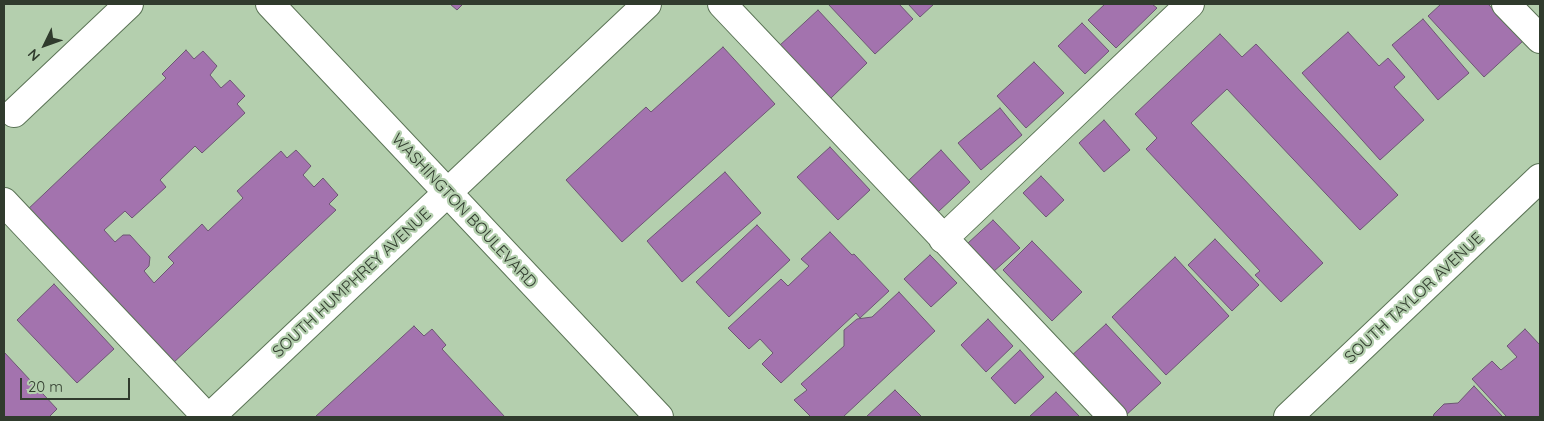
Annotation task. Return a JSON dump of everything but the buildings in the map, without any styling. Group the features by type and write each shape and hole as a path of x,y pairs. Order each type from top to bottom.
{"street":[{"path":"14,113 129,4"},
{"name":"WASHINGTON BOULEVARD","path":"270,4 659,417"},
{"name":"SOUTH HUMPHREY AVENUE","path":"209,417 647,4"},
{"path":"722,4 1113,417"},
{"path":"944,239 1190,4"},
{"path":"1506,4 1540,39"},
{"name":"SOUTH TAYLOR AVENUE","path":"1288,417 1540,178"},
{"path":"4,202 209,417"}]}
